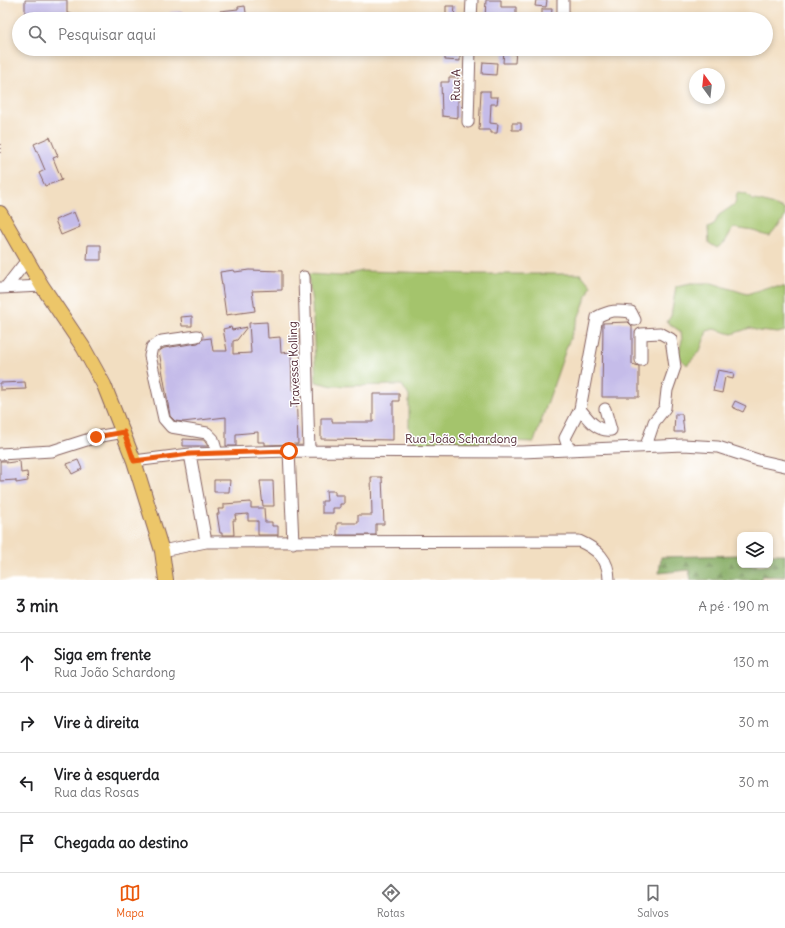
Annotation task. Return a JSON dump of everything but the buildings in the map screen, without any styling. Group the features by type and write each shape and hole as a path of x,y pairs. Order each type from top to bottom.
{"main road":[{"path":"0,213 42,286 90,359 104,385 124,432 134,461 162,550 166,580"}],"street":[{"path":"471,12 472,0"},
{"path":"563,0 563,12"},
{"name":"Rua A","path":"468,122 470,56"},
{"path":"3,288 27,260"},
{"name":"Travessa Kolling","path":"304,277 309,451"},
{"path":"3,288 42,286"},
{"path":"569,450 565,438 580,409 597,317 608,311 621,310 631,312 635,320"},
{"path":"641,360 641,334 660,333 671,339 675,367 667,390 665,408 654,422 646,446"},
{"path":"197,336 162,341 152,348 150,356 164,419 171,427 207,433 213,439 217,453"},
{"path":"580,409 591,422 604,431 611,430 605,409"},
{"path":"0,454 52,451 85,440 124,432"},
{"name":"Rua João Schardong","path":"134,461 190,454 217,453 289,451 522,452 683,445 718,447 785,466"},
{"path":"289,451 293,543"},
{"path":"190,454 206,542"},
{"path":"162,550 206,542 293,543 579,541 592,546 603,556 609,570 609,580"}],"path":[{"path":"0,144 0,156"}],"green space":[{"path":"737,193 746,194 752,200 761,201 785,210 785,217 770,236 754,231 733,228 725,242 717,248 709,243 708,228 714,225 719,215 735,204"},
{"path":"362,271 476,274 581,274 591,286 567,346 534,442 506,441 448,448 413,444 409,427 409,396 402,385 333,386 316,382 312,303 308,274 341,276"},
{"path":"691,283 712,283 747,294 768,287 785,287 785,331 778,333 758,331 750,328 732,334 714,329 707,331 700,351 687,365 678,356 682,340 681,332 667,322 671,316 676,286"},
{"path":"773,554 785,554 785,577 762,576 760,580 691,580 689,570 659,573 661,557 737,555 737,568 773,568"}],"route":[{"path":"96,437 124,432 134,461 190,454 289,451"}]}
